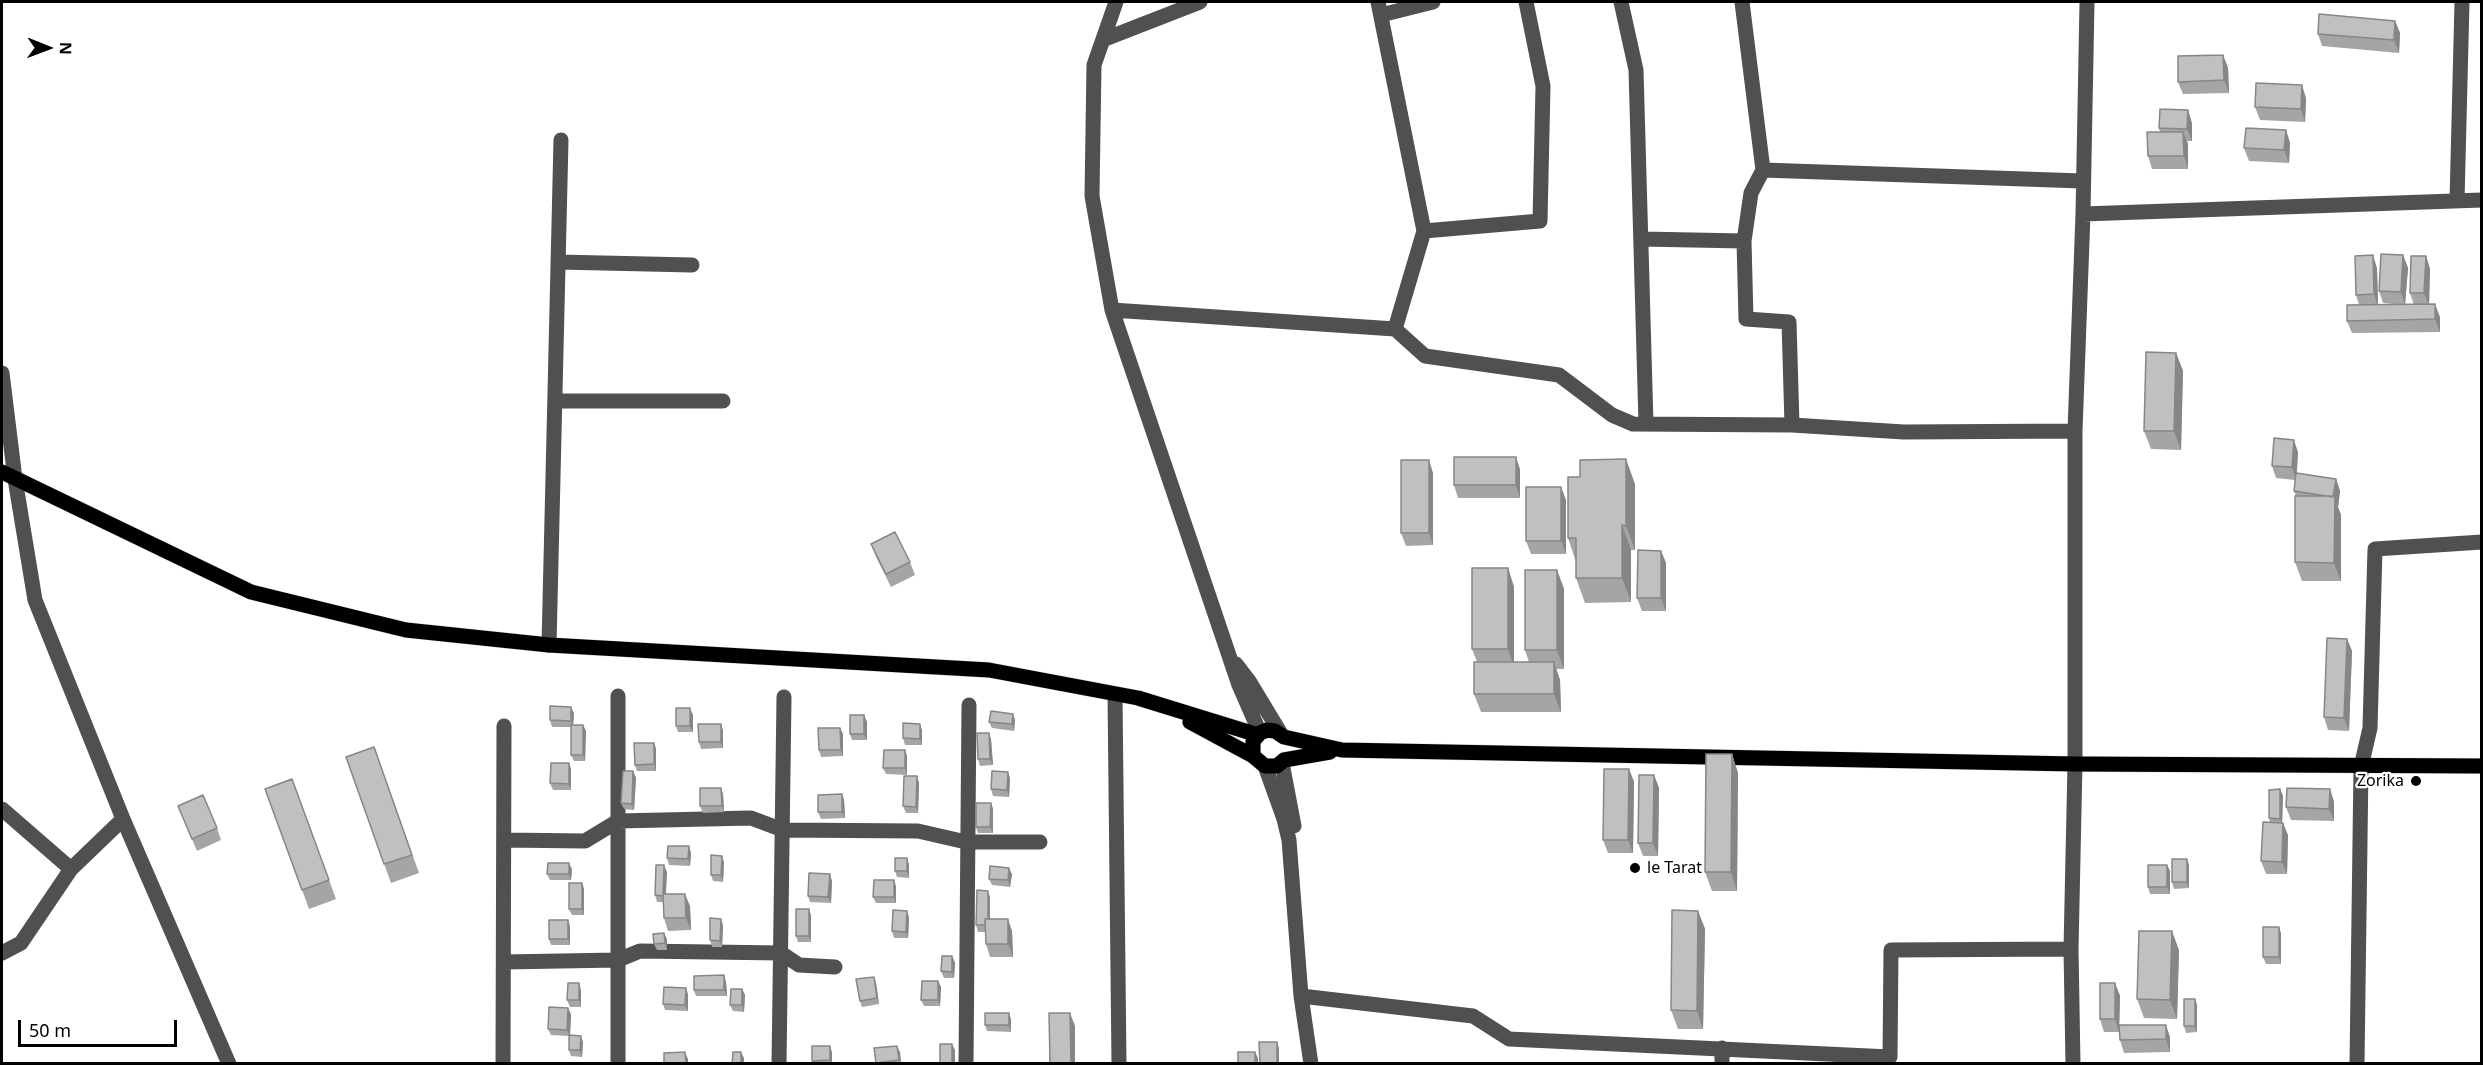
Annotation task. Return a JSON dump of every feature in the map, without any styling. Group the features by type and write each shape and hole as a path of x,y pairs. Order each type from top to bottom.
{"main road":[{"path":"8,475 251,592 406,630 549,645 989,670 1138,698 1259,734"},
{"path":"1138,698 1213,732 1253,756 1265,766 1270,767 1283,762 1342,750"},
{"path":"1253,756 1253,741 1267,730 1342,750 2075,764 2481,766"},
{"path":"1283,736 1288,749 1283,762"}],"street":[{"path":"1116,2 1105,39 1094,65 1092,196 1112,310 1243,695 1259,734"},
{"path":"1105,39 1200,2"},
{"path":"1395,330 1424,231 1380,8 1432,2"},
{"path":"1424,231 1540,221 1543,86 1526,2"},
{"path":"1621,2 1636,70 1646,424"},
{"path":"1742,2 1763,170 1751,193 1744,241 1746,319 1789,322 1792,425"},
{"path":"2073,1064 2071,949 2075,764 2075,431 2083,214 2087,2"},
{"path":"2457,201 2462,2"},
{"path":"549,645 561,140"},
{"path":"1763,170 2082,181"},
{"path":"2083,214 2481,200"},
{"path":"1641,239 1744,241"},
{"path":"558,262 692,265"},
{"path":"1112,310 1395,330 1425,356 1559,375 1612,415 1633,424 1792,425 1904,432 2075,431"},
{"path":"2,373 8,475 35,600 123,819 229,1064"},
{"path":"555,401 723,401"},
{"path":"2357,1064 2361,766 2370,728 2374,549 2481,542"},
{"path":"1230,657 1249,681 1283,736"},
{"path":"1115,695 1119,1064"},
{"path":"618,696 618,1064"},
{"path":"779,1064 784,697"},
{"path":"966,1064 966,842 969,705"},
{"path":"503,1064 504,726"},
{"path":"1283,762 1294,824 1290,862"},
{"path":"1265,766 1289,840 1301,996 1311,1064"},
{"path":"2,809 71,869"},
{"path":"505,840 585,842 618,821 751,818 783,830 918,831 966,842 1040,842"},
{"path":"2,953 21,943 71,869 123,819"},
{"path":"1301,996 1473,1016 1509,1039 1722,1056 1896,1060 1892,951 2071,949"},
{"path":"504,962 618,960 640,951 781,952 800,965 835,967"}],"building":[{"path":"2319,14 2395,21 2394,40 2318,34"},
{"path":"2223,55 2224,80 2178,82 2178,56"},
{"path":"2256,83 2302,85 2301,109 2255,107"},
{"path":"2160,109 2188,110 2187,129 2159,128"},
{"path":"2246,128 2286,130 2284,150 2244,148"},
{"path":"2147,132 2183,132 2184,156 2148,156"},
{"path":"2381,254 2403,255 2401,292 2379,291"},
{"path":"2373,255 2374,294 2356,295 2355,256"},
{"path":"2411,256 2426,256 2424,293 2410,293"},
{"path":"2435,304 2435,319 2347,321 2347,305"},
{"path":"2146,352 2176,353 2174,431 2144,431"},
{"path":"2274,438 2294,440 2292,467 2272,466"},
{"path":"1454,457 1516,457 1516,485 1454,485"},
{"path":"1626,459 1626,526 1622,525 1622,578 1576,578 1576,538 1568,538 1568,477 1580,477 1580,460"},
{"path":"1401,460 1429,460 1429,533 1401,533"},
{"path":"2296,473 2336,479 2333,497 2294,491"},
{"path":"1526,487 1561,487 1561,541 1526,541"},
{"path":"2295,496 2335,496 2334,563 2295,562"},
{"path":"895,532 910,562 886,574 871,544"},
{"path":"1638,550 1661,551 1661,598 1637,598"},
{"path":"1472,568 1508,568 1508,649 1472,649"},
{"path":"1525,570 1557,570 1557,650 1525,650"},
{"path":"2327,638 2347,639 2344,718 2324,717"},
{"path":"1474,662 1554,662 1554,694 1474,694"},
{"path":"550,706 571,707 571,721 550,720"},
{"path":"676,708 690,708 690,726 676,726"},
{"path":"991,711 1013,714 1012,724 989,722"},
{"path":"850,715 864,715 864,734 850,734"},
{"path":"903,723 920,724 920,739 903,738"},
{"path":"698,724 721,724 721,742 699,742"},
{"path":"571,725 583,725 583,755 571,755"},
{"path":"818,728 840,728 841,750 819,750"},
{"path":"977,733 989,733 990,759 978,759"},
{"path":"634,743 654,743 654,764 635,765"},
{"path":"374,747 412,855 384,864 346,757"},
{"path":"884,750 905,750 905,768 883,768"},
{"path":"1706,754 1732,754 1731,872 1705,872"},
{"path":"551,763 569,763 569,784 550,783"},
{"path":"1604,769 1629,769 1628,840 1603,840"},
{"path":"623,771 633,771 632,804 621,803"},
{"path":"992,771 1008,772 1007,790 991,789"},
{"path":"1639,775 1654,775 1653,843 1638,843"},
{"path":"904,776 917,776 916,807 903,806"},
{"path":"292,779 329,880 302,890 265,789"},
{"path":"700,788 721,788 722,806 700,806"},
{"path":"2287,788 2330,789 2329,809 2286,807"},
{"path":"2280,789 2280,819 2269,818 2269,790"},
{"path":"842,794 842,812 818,812 818,795"},
{"path":"203,795 217,828 192,839 178,806"},
{"path":"976,803 991,803 990,827 976,827"},
{"path":"2263,822 2283,823 2282,862 2261,861"},
{"path":"668,846 689,846 688,859 667,858"},
{"path":"711,855 722,856 721,875 711,875"},
{"path":"895,858 907,858 907,871 895,871"},
{"path":"2172,859 2187,859 2187,882 2172,882"},
{"path":"548,863 569,863 569,874 547,874"},
{"path":"656,865 664,865 663,896 655,895"},
{"path":"2148,865 2167,865 2167,887 2148,887"},
{"path":"990,866 1009,868 1008,880 989,879"},
{"path":"809,873 830,874 828,897 808,896"},
{"path":"874,880 894,880 894,897 873,897"},
{"path":"569,883 582,883 582,909 569,909"},
{"path":"977,890 988,891 988,919 985,919 985,925 976,925"},
{"path":"663,894 685,894 686,918 664,918"},
{"path":"796,909 809,909 809,936 796,936"},
{"path":"893,910 907,911 906,932 892,931"},
{"path":"1672,910 1698,911 1697,1011 1671,1010"},
{"path":"710,918 721,919 720,941 710,940"},
{"path":"985,919 1008,919 1008,944 986,944"},
{"path":"549,920 568,920 568,939 549,939"},
{"path":"2263,927 2279,927 2279,957 2263,957"},
{"path":"2139,931 2172,931 2170,1000 2137,999"},
{"path":"664,933 665,943 654,944 653,934"},
{"path":"942,956 952,956 952,972 941,971"},
{"path":"724,975 724,990 694,990 694,976"},
{"path":"874,977 877,998 860,1001 856,979"},
{"path":"922,981 938,981 938,1000 921,1000"},
{"path":"568,983 579,983 579,1000 567,1000"},
{"path":"2100,983 2115,983 2115,1019 2100,1019"},
{"path":"664,987 686,988 685,1005 663,1004"},
{"path":"731,989 742,989 742,1005 730,1005"},
{"path":"2184,999 2195,999 2195,1026 2184,1026"},
{"path":"549,1007 568,1008 567,1030 548,1029"},
{"path":"985,1013 1009,1013 1009,1025 985,1025"},
{"path":"1049,1013 1070,1013 1071,1064 1050,1064"},
{"path":"2119,1025 2166,1025 2166,1039 2120,1040"},
{"path":"569,1035 581,1036 580,1050 569,1050"},
{"path":"1259,1042 1277,1042 1277,1064 1260,1064"},
{"path":"940,1044 952,1044 952,1064 940,1064"},
{"path":"812,1046 830,1046 830,1060 812,1061"},
{"path":"897,1046 899,1060 876,1063 874,1048"},
{"path":"685,1052 686,1064 664,1064 664,1053"},
{"path":"733,1052 741,1052 741,1064 732,1064"},
{"path":"1238,1052 1255,1052 1255,1064 1238,1064"}],"place":[{"name":"Zorika","path":"2416,781"},
{"name":"le Tarat","path":"1635,868"}]}
